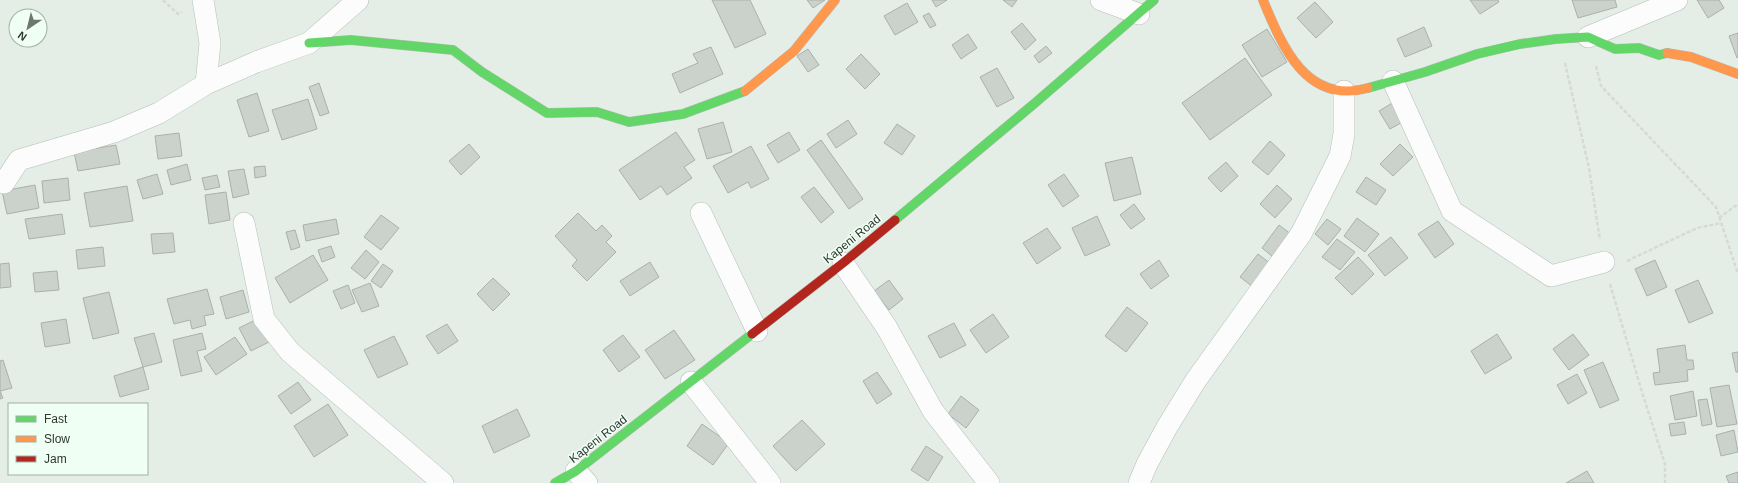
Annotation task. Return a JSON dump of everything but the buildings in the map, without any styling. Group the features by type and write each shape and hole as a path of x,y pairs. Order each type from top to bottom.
{"street":[{"path":"203,0 210,42 206,84"},
{"path":"309,43 358,0"},
{"path":"4,183 19,160 114,132 159,113 206,84 256,62 309,43 351,40 453,50 482,72 547,113 597,112 629,122 683,114 747,90 794,51 835,0"},
{"path":"1101,0 1147,7"},
{"path":"1263,0 1278,36 1292,60 1303,72 1326,87 1344,91 1393,81 1425,72 1477,54 1520,44 1556,39 1588,37 1677,0"},
{"name":"Kapeni Road","path":"555,483 582,477 691,382 843,263 1035,103 1147,7"},
{"path":"1588,37 1615,49 1639,48 1659,55 1668,54 1691,57 1738,74"},
{"path":"1393,81 1452,211 1551,276 1605,267"},
{"path":"1139,483 1147,464 1167,427 1196,380 1301,234 1342,151 1344,134 1344,91"},
{"path":"701,213 757,331"},
{"path":"244,223 264,319 290,352 443,483"},
{"path":"843,263 887,328 933,411 989,483"},
{"path":"691,382 770,483"}],"path":[{"path":"1588,37 1601,86 1716,207 1738,274"},
{"path":"1556,39 1568,69 1588,160 1605,267 1665,464 1665,483"},
{"path":"1719,218 1738,204"},
{"path":"1605,267 1697,228 1721,223"}],"traffic: fast":[{"path":"895,220 1035,103 1154,0"},
{"path":"1368,88 1425,72 1477,54 1520,44 1556,39 1588,37 1615,49 1639,48 1659,55 1667,53"},
{"path":"309,43 351,40 453,50 482,72 547,113 597,112 629,122 683,114 745,91"},
{"path":"555,483 576,471 752,334"}],"traffic: slow":[{"path":"745,91 794,51 835,0"},
{"path":"1263,0 1270,18 1288,53 1299,68 1313,80 1328,88 1346,91 1368,88"},
{"path":"1667,53 1691,57 1738,74"}],"traffic: jam":[{"path":"752,334 843,263 895,220"}]}
